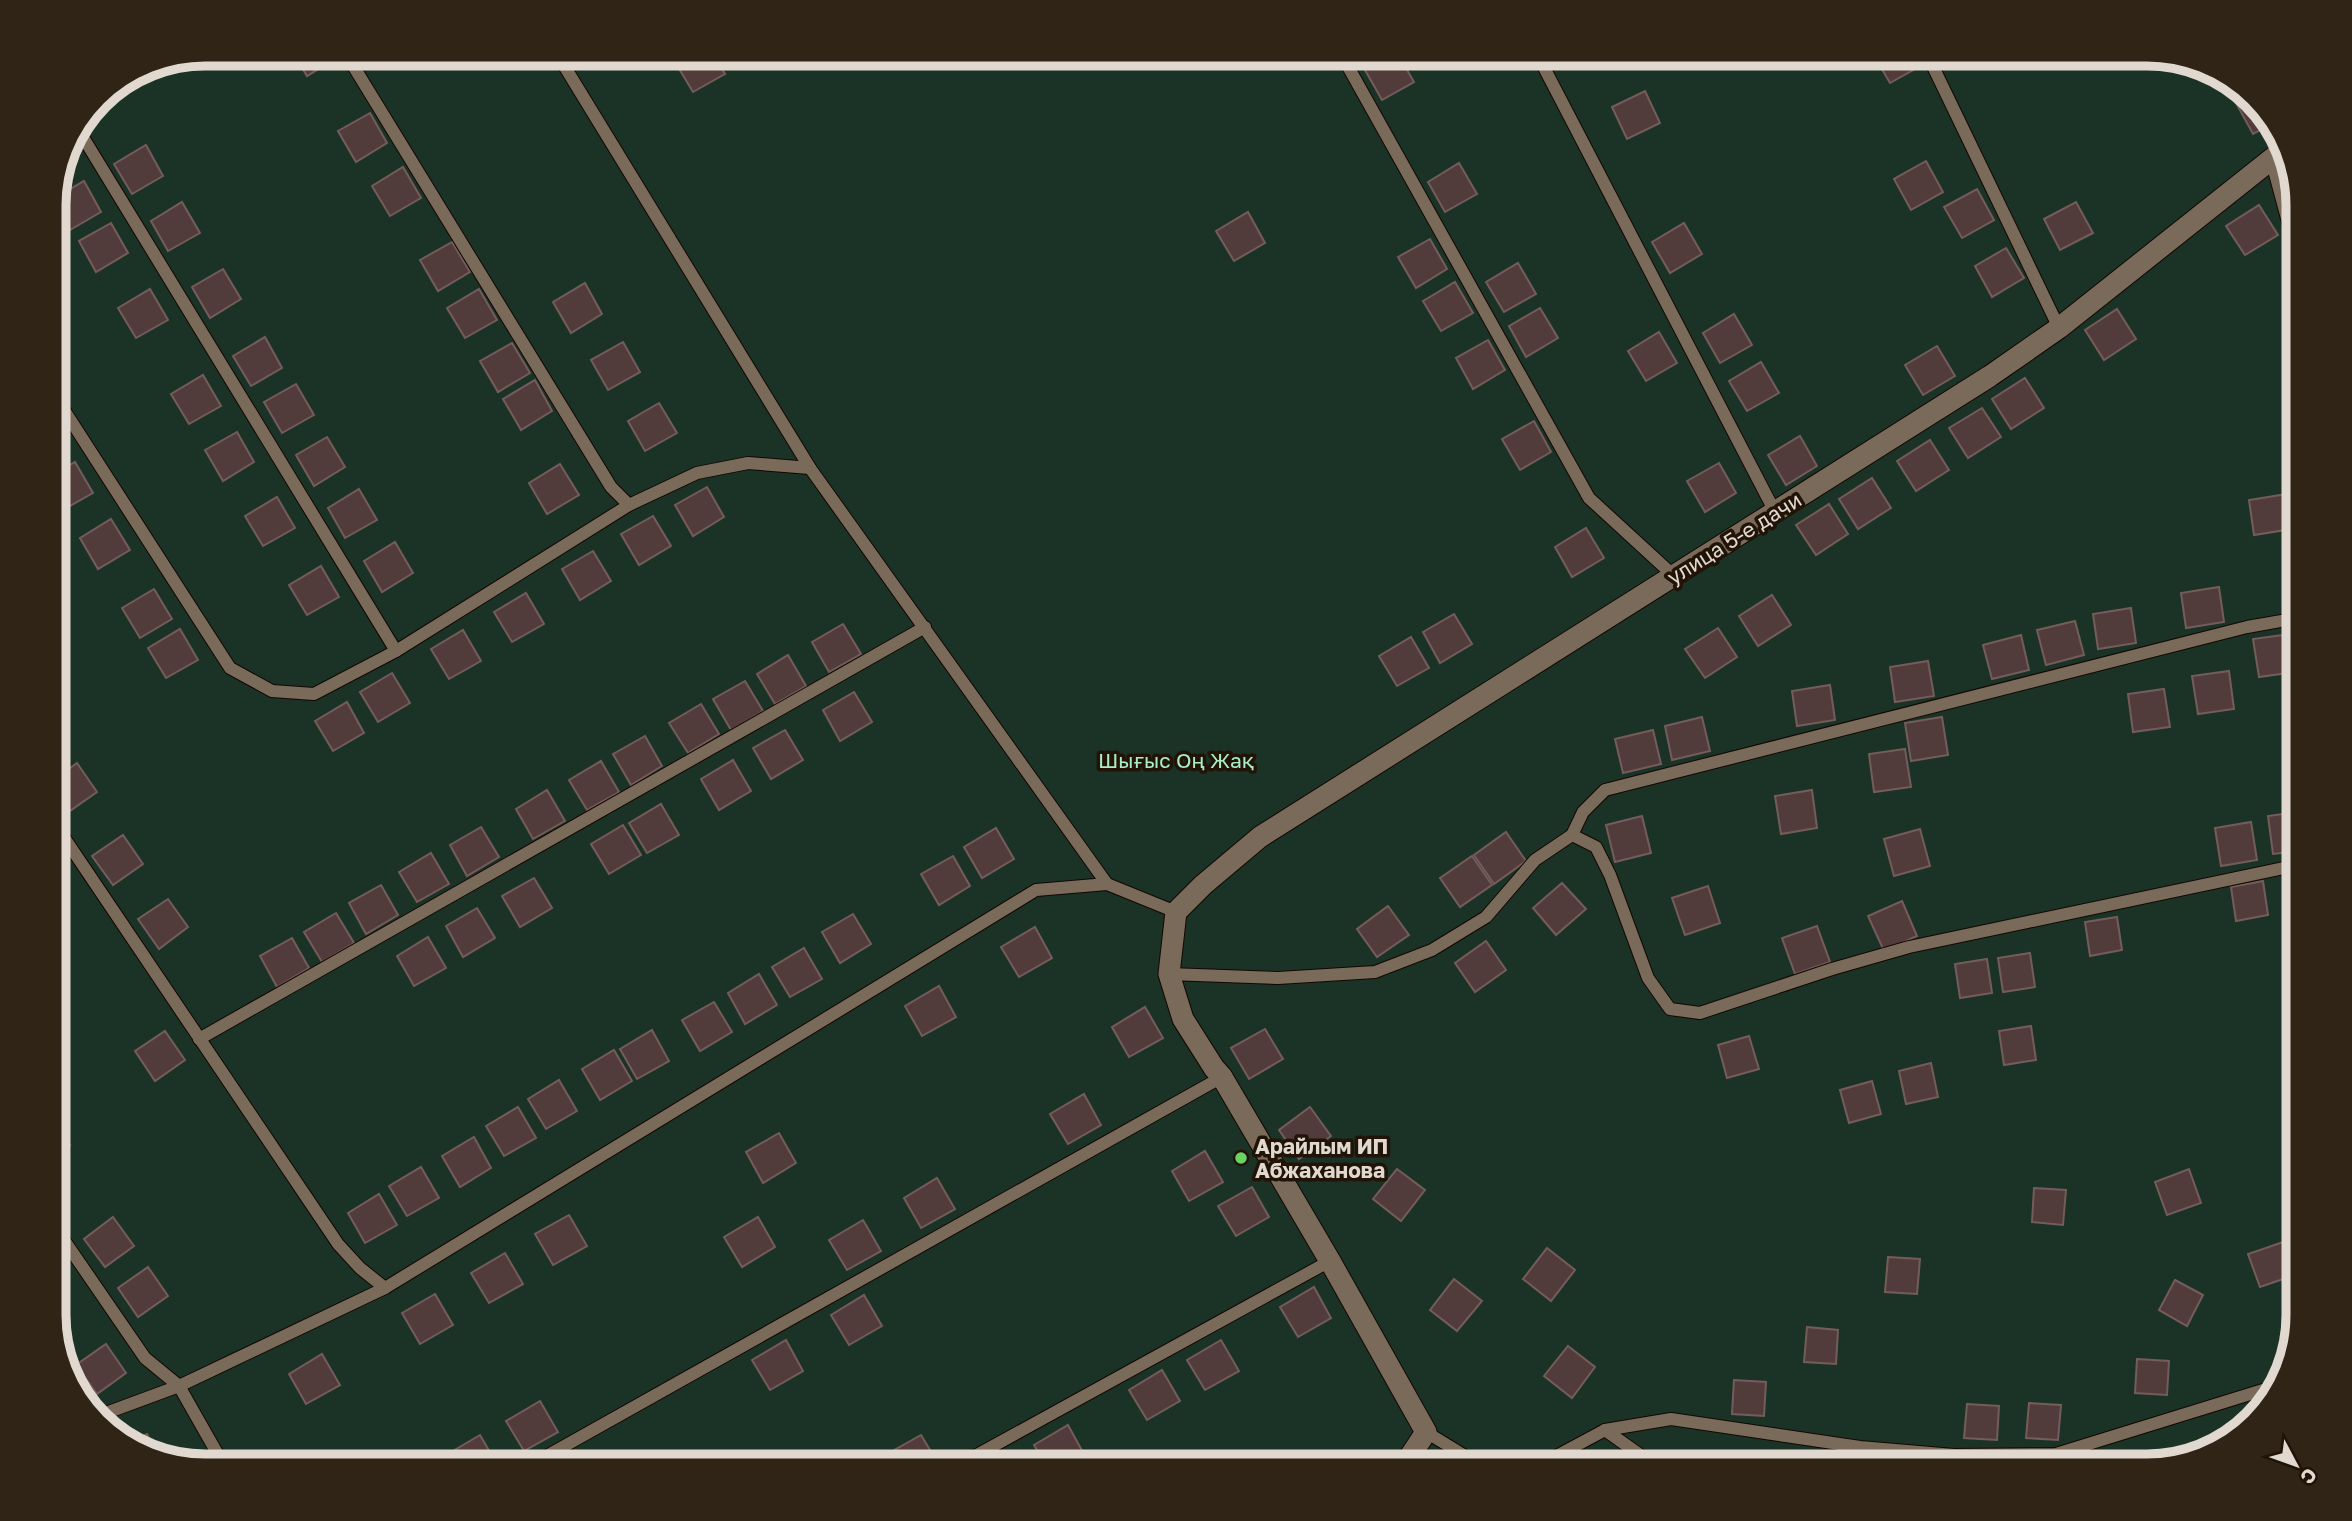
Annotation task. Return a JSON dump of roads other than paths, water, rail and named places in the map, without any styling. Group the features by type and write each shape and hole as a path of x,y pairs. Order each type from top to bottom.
{"street":[{"name":"улица 5-е дачи","path":"1176,912 1203,885 1260,837 1990,376 2059,328 2276,155"},
{"path":"1176,912 1169,974 1183,1019 1222,1077 1426,1432 1412,1454"}],"lane":[{"path":"353,66 611,487 629,505"},
{"path":"564,66 810,468 1107,884"},
{"path":"1348,66 1589,498 1674,576"},
{"path":"1543,66 1775,512"},
{"path":"1933,66 2059,328"},
{"path":"84,138 396,651"},
{"path":"2279,165 2284,192"},
{"path":"67,415 230,668 272,691 314,694 396,651 629,505 697,473 748,463 810,468"},
{"path":"1169,974 1278,978 1375,972 1432,950 1486,917 1535,860 1572,835 1583,812 1605,790 2247,626 2286,620"},
{"path":"199,1040 925,627"},
{"path":"1572,835 1596,847 1610,875 1648,978 1670,1009 1700,1013 1832,969 1909,947 2286,868"},
{"path":"67,842 338,1244 360,1268 385,1288"},
{"path":"107,1413 179,1386 385,1288 1036,890 1107,884 1176,912"},
{"path":"550,1454 1222,1077"},
{"path":"67,1244 145,1358 179,1386 218,1454"},
{"path":"979,1454 1330,1261"},
{"path":"2056,1454 2264,1390"},
{"path":"1562,1454 1605,1430 1671,1419 1874,1448 1943,1454"},
{"path":"1605,1430 1639,1454"},
{"path":"1426,1432 1462,1454"}],"place":[{"name":"Арайлым ИП Абжаханова","path":"1241,1158"}],"park label":[{"name":"Шығыс Оң Жақ","path":"1176,760"}]}
